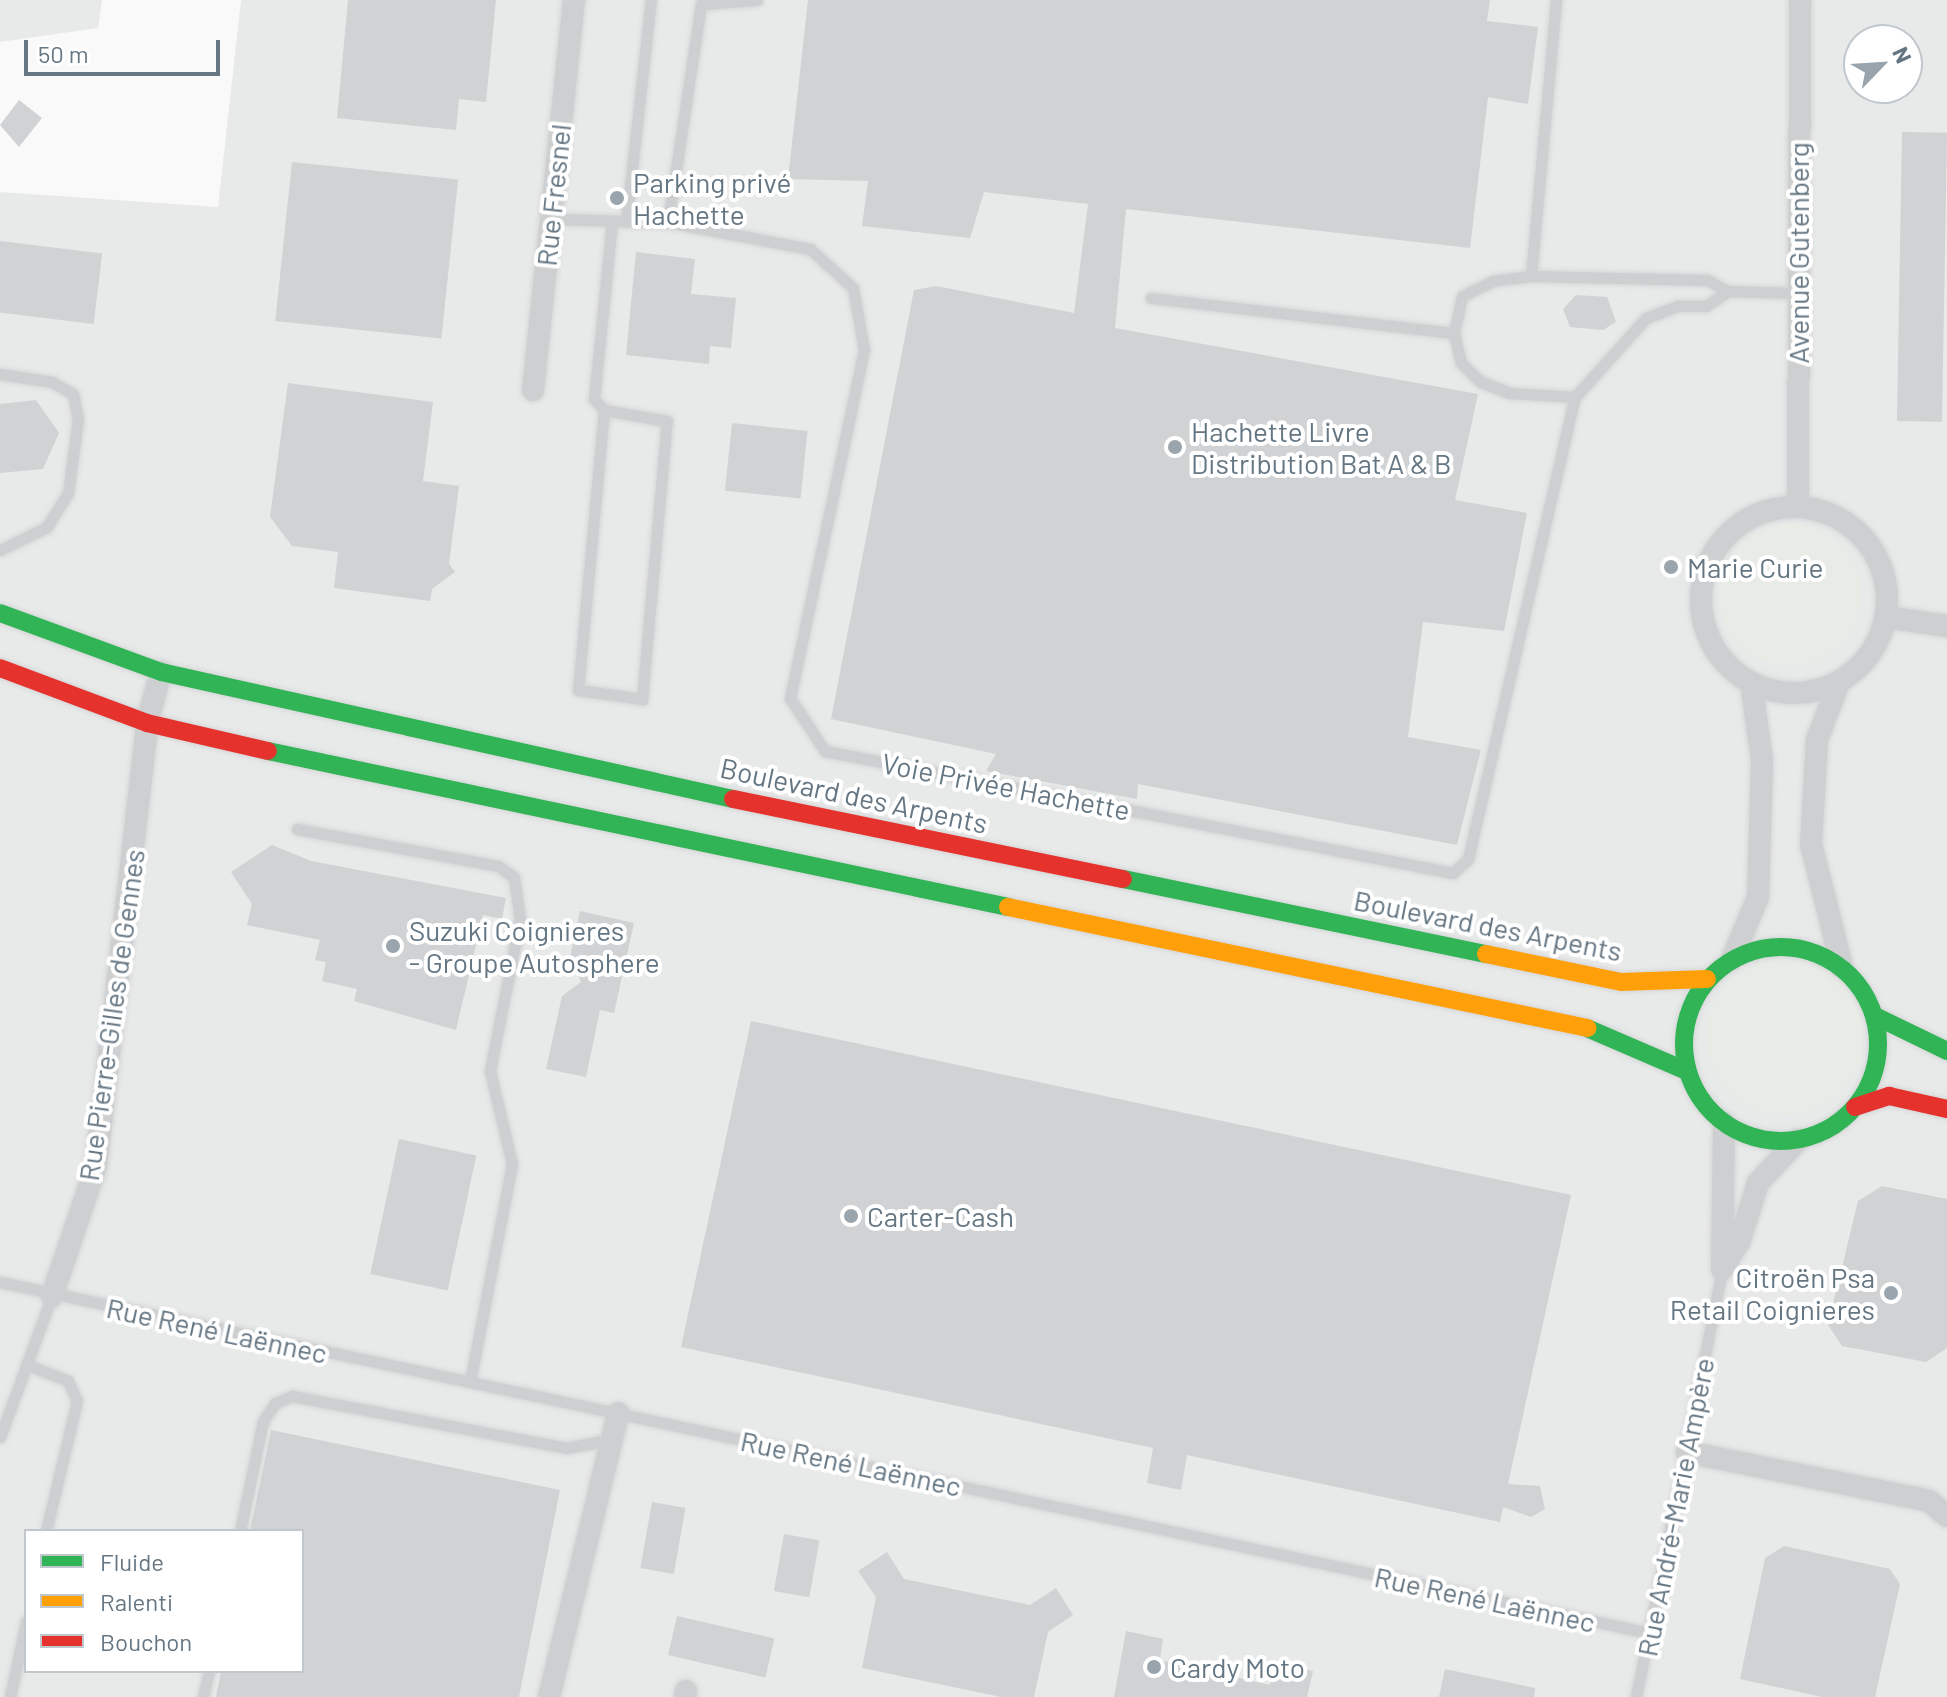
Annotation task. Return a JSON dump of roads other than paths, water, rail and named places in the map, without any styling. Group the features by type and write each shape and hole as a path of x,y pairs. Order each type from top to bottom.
{"street":[{"name":"Rue Fresnel","path":"533,390 574,0"},
{"name":"Avenue Gutenberg","path":"1798,507 1795,293 1800,0"},
{"path":"1839,682 1782,693 1751,683 1709,638 1704,576 1739,524 1798,507 1830,514 1876,555 1886,617 1877,643 1839,682 1817,740 1811,844 1842,967 1875,1016 1947,1051"},
{"name":"Boulevard des Arpents","path":"0,613 161,672 419,734 1621,982 1707,979"},
{"path":"1886,617 1947,626"},
{"path":"0,668 147,723 1613,1033 1687,1071 1724,1123 1769,1141 1798,1140"},
{"name":"Rue Pierre-Gilles de Gennes","path":"52,1296 96,1167 147,723 161,672"},
{"path":"1732,959 1758,897 1762,760 1751,683"},
{"path":"1687,1071 1684,1028 1707,979 1732,959 1770,946 1799,947 1842,967"},
{"path":"1855,1107 1873,1078 1875,1016"},
{"path":"1722,1269 1739,1242 1758,1183 1798,1140 1855,1107 1889,1096 1947,1109"},
{"path":"1722,1269 1724,1123"},
{"path":"549,1697 618,1413"},
{"path":"1687,1452 1929,1501 1947,1516"}],"lane":[{"path":"626,222 651,0"},
{"path":"551,219 668,222 701,4 757,0"},
{"path":"1531,276 1556,0"},
{"path":"604,410 578,690 642,699 667,421 604,410 594,399 612,222"},
{"name":"Voie Privée Hachette","path":"668,222 810,249 853,288 864,350 790,698 825,751 1453,873 1468,859 1575,397 1646,318 1706,306 1728,291"},
{"name":"Voie Privée Hachette","path":"1454,333 1462,296 1473,287 1531,276 1707,280 1728,291 1795,293"},
{"path":"1151,298 1454,333 1461,363 1481,382 1509,393 1575,397"},
{"path":"0,374 52,382 73,394 78,419 68,493 47,527 0,550"},
{"path":"297,829 498,866 514,877 520,919 490,1071 512,1164 470,1382"},
{"name":"Rue André-Marie Ampère","path":"1636,1697 1722,1269"},
{"name":"Rue René Laënnec","path":"0,1282 52,1296 1650,1633"},
{"name":"Rue Pierre-Gilles de Gennes","path":"0,1437 52,1296"},
{"path":"28,1365 68,1381 77,1401 46,1529"},
{"path":"240,1529 263,1421 275,1403 292,1396 566,1448 613,1439"},
{"path":"10,1697 24,1631"},
{"path":"203,1697 209,1673"}],"place":[{"name":"Parking privé Hachette","path":"617,198"},
{"name":"Hachette Livre Distribution Bat A & B","path":"1175,447"},
{"name":"Marie Curie","path":"1671,567"},
{"name":"Suzuki Coignieres - Groupe Autosphere","path":"393,946"},
{"name":"Carter-Cash","path":"851,1216"},
{"name":"Citroën Psa Retail Coignieres","path":"1891,1293"},
{"name":"Cardy Moto","path":"1154,1667"}]}
